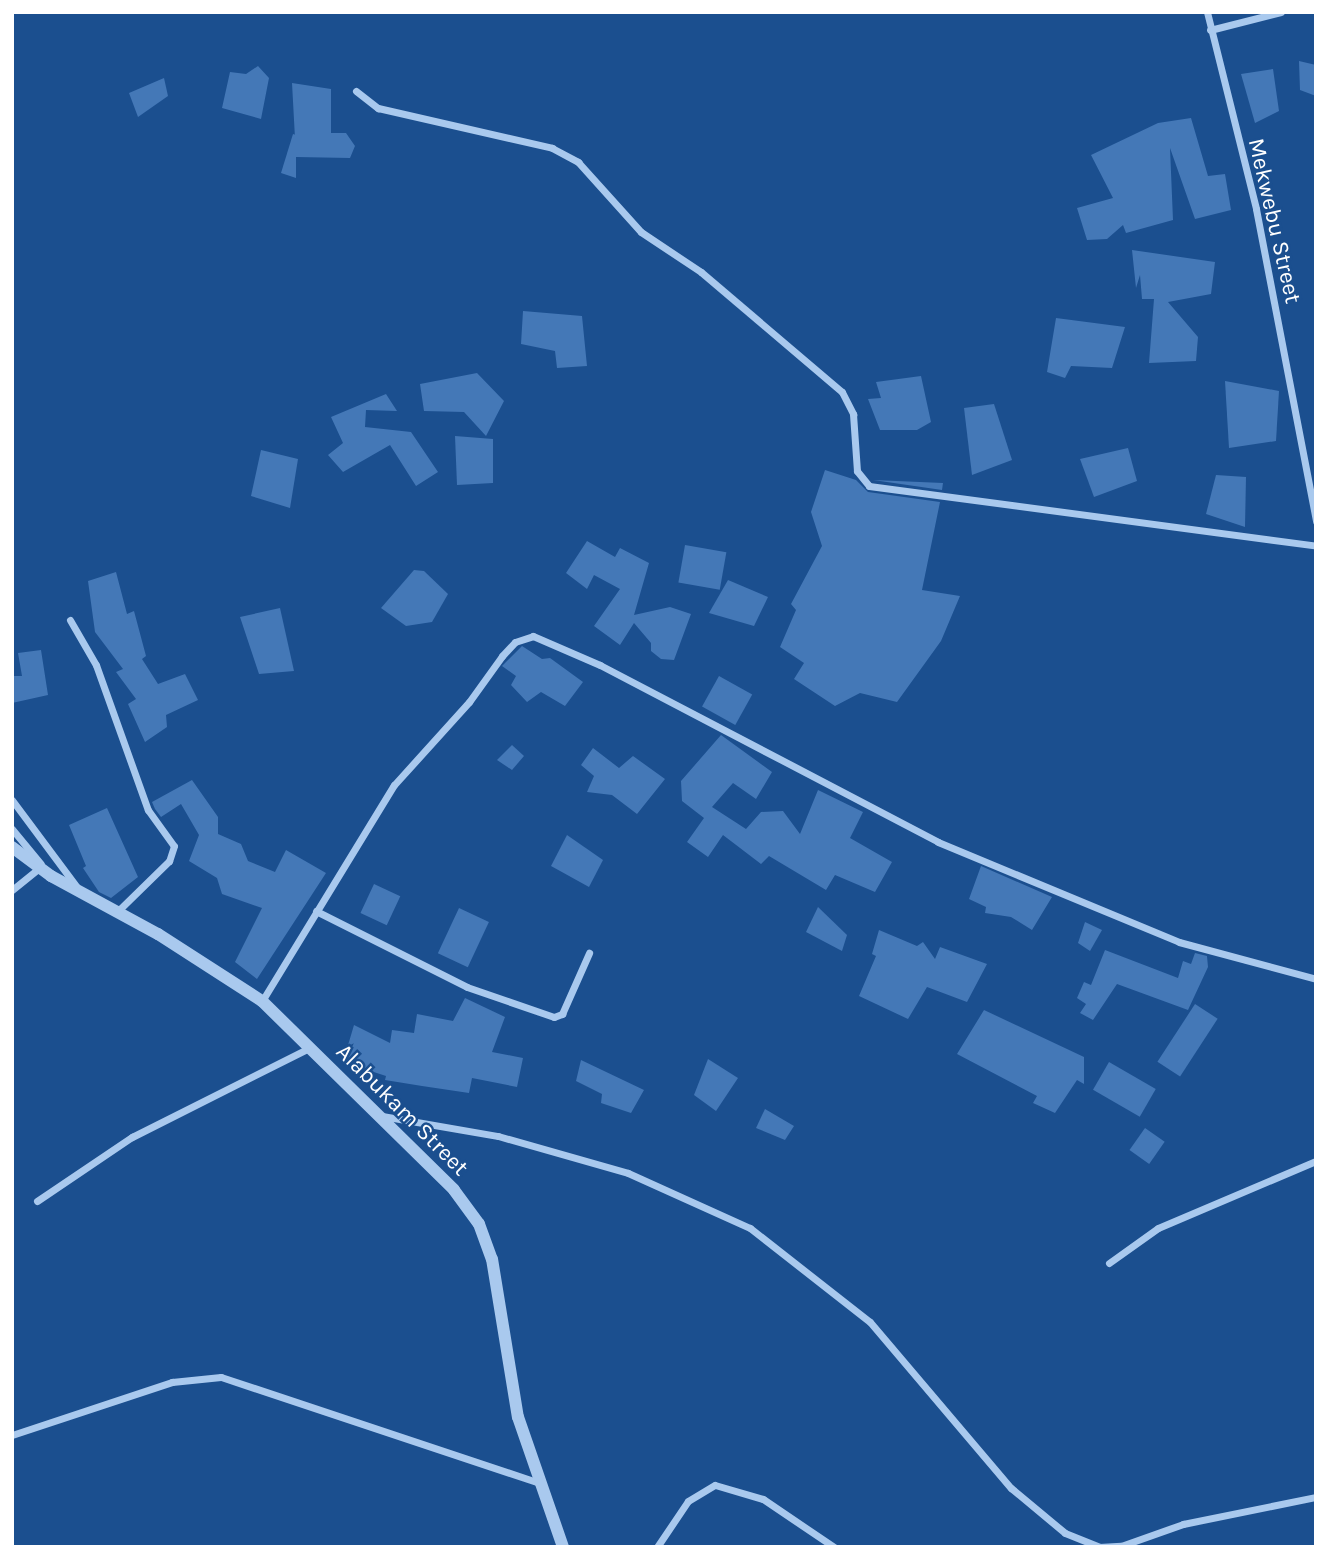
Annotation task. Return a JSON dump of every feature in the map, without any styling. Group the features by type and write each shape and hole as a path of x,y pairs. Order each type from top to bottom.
{"street":[{"name":"Mekwebu Street","path":"1208,12 1210,30 1256,209 1316,521"},
{"path":"1210,30 1281,12"},
{"path":"356,91 389,112 552,148 578,162 641,232 701,272 842,392 853,414 857,471 870,486 1316,546"},
{"path":"70,620 96,665 148,810 174,846 169,861 117,912"},
{"path":"262,1001 394,785 469,702 515,642 533,636 558,644 938,842 1179,942 1316,979"},
{"path":"12,800 80,892"},
{"path":"12,829 51,876"},
{"name":"Alabukam Street","path":"12,847 51,876 117,912 262,1001 454,1190 479,1224 492,1259 518,1417 563,1547"},
{"path":"12,890 39,868"},
{"path":"316,911 467,987 554,1017 562,1014 589,953"},
{"path":"37,1201 132,1137 309,1048"},
{"path":"380,1115 498,1136 628,1173 750,1227 870,1322 1011,1488 1065,1533 1099,1547 1121,1546 1183,1524 1316,1497"},
{"path":"1109,1263 1158,1228 1316,1161"},
{"path":"12,1435 172,1382 221,1377 539,1483"},
{"path":"657,1547 688,1501 715,1485 763,1499 834,1547"}],"building":[{"path":"1299,61 1316,65 1316,96 1300,90"},
{"path":"258,66 269,78 261,119 222,108 230,72 246,74"},
{"path":"1273,69 1279,111 1255,123 1241,74"},
{"path":"164,78 168,96 138,117 129,93"},
{"path":"292,83 331,89 331,133 346,133 355,146 350,158 296,157"},
{"path":"1191,118 1208,176 1225,174 1231,210 1195,219 1170,148 1173,220 1126,233 1123,225 1107,239 1087,240 1077,208 1113,198 1091,155 1158,123"},
{"path":"293,134 296,135 296,178 281,173"},
{"path":"1132,250 1215,262 1211,294 1168,302 1198,337 1196,361 1149,363 1154,299 1142,299 1140,275 1136,288"},
{"path":"523,311 582,316 587,366 557,368 555,351 521,344"},
{"path":"1056,318 1125,327 1112,368 1071,366 1065,378 1047,372"},
{"path":"477,373 504,401 486,436 464,412 424,411 420,384"},
{"path":"921,376 931,422 917,430 880,430 868,399 881,398 876,382"},
{"path":"1225,381 1279,391 1276,441 1229,448"},
{"path":"386,394 397,411 366,410 365,427 411,432 438,472 416,486 390,445 343,472 328,455 343,443 331,417"},
{"path":"994,404 1012,460 972,475 964,408"},
{"path":"455,436 493,439 493,483 457,485"},
{"path":"1128,448 1137,481 1094,497 1080,459"},
{"path":"261,450 298,459 290,508 251,496"},
{"path":"825,470 856,480 868,492 940,502 922,590 960,596 941,641 897,702 860,693 835,706 794,679 804,663 780,647 796,610 791,604 822,546 811,512"},
{"path":"1216,475 1246,477 1245,527 1206,514"},
{"path":"873,480 943,483 942,490"},
{"path":"587,541 615,557 620,548 649,563 634,615 670,607 691,614 674,660 661,659 651,651 651,643 634,623 620,645 594,626 620,589 594,575 587,589 566,573"},
{"path":"685,545 726,552 720,590 678,582"},
{"path":"414,570 424,571 448,594 432,622 406,626 381,608"},
{"path":"116,572 127,614 134,611 146,656 142,659 158,684 185,674 198,700 166,715 167,727 145,742 128,704 136,699 116,672 123,669 95,632 88,581"},
{"path":"728,580 768,597 754,626 709,613"},
{"path":"280,608 294,671 259,674 240,617"},
{"path":"522,646 542,659 550,658 583,682 565,706 541,692 527,702 511,685 516,676 502,666"},
{"path":"41,650 48,695 12,703 12,676 22,676 18,653"},
{"path":"719,676 752,694 735,725 702,707"},
{"path":"721,735 772,772 756,799 733,783 712,807 746,829 761,812 783,811 800,834 818,790 863,812 850,838 892,862 875,892 835,875 826,890 769,856 761,864 723,835 708,857 687,842 704,818 682,801 681,781"},
{"path":"512,745 524,756 512,770 497,760"},
{"path":"593,748 619,768 633,756 665,779 637,814 612,795 587,792 594,776 581,765"},
{"path":"192,780 218,817 218,834 241,844 248,861 275,872 286,850 326,873 257,979 235,962 262,908 222,894 217,878 189,861 199,835 181,804 161,817 152,802"},
{"path":"107,808 138,877 111,898 99,892 83,868 86,866 69,825"},
{"path":"567,835 603,860 589,887 551,866"},
{"path":"981,866 1052,897 1032,930 1011,917 985,913 986,907 969,899"},
{"path":"374,884 400,896 387,925 360,913"},
{"path":"818,907 847,935 842,951 806,932"},
{"path":"459,908 489,922 468,967 438,953"},
{"path":"1085,922 1102,930 1090,951 1078,943"},
{"path":"879,930 917,946 923,942 935,959 940,947 987,964 967,1002 927,987 908,1019 859,996 876,956 872,954"},
{"path":"1105,950 1178,978 1183,961 1191,964 1195,953 1207,956 1208,967 1188,1010 1117,984 1093,1020 1080,1013 1086,1004 1077,998 1084,982 1091,985"},
{"path":"465,998 505,1017 492,1052 523,1058 517,1087 472,1078 469,1093 385,1080 386,1076 343,1062 354,1025 390,1043 392,1030 414,1033 417,1014 453,1021"},
{"path":"1195,1004 1218,1019 1180,1077 1157,1062"},
{"path":"984,1010 1084,1057 1084,1084 1077,1080 1055,1113 1033,1103 1037,1096 957,1054"},
{"path":"708,1059 738,1078 716,1111 694,1095"},
{"path":"581,1060 644,1090 631,1113 601,1103 602,1094 576,1081"},
{"path":"1109,1062 1156,1089 1140,1117 1093,1090"},
{"path":"765,1109 794,1126 785,1140 756,1128"},
{"path":"1145,1128 1165,1142 1149,1164 1130,1150"}]}
